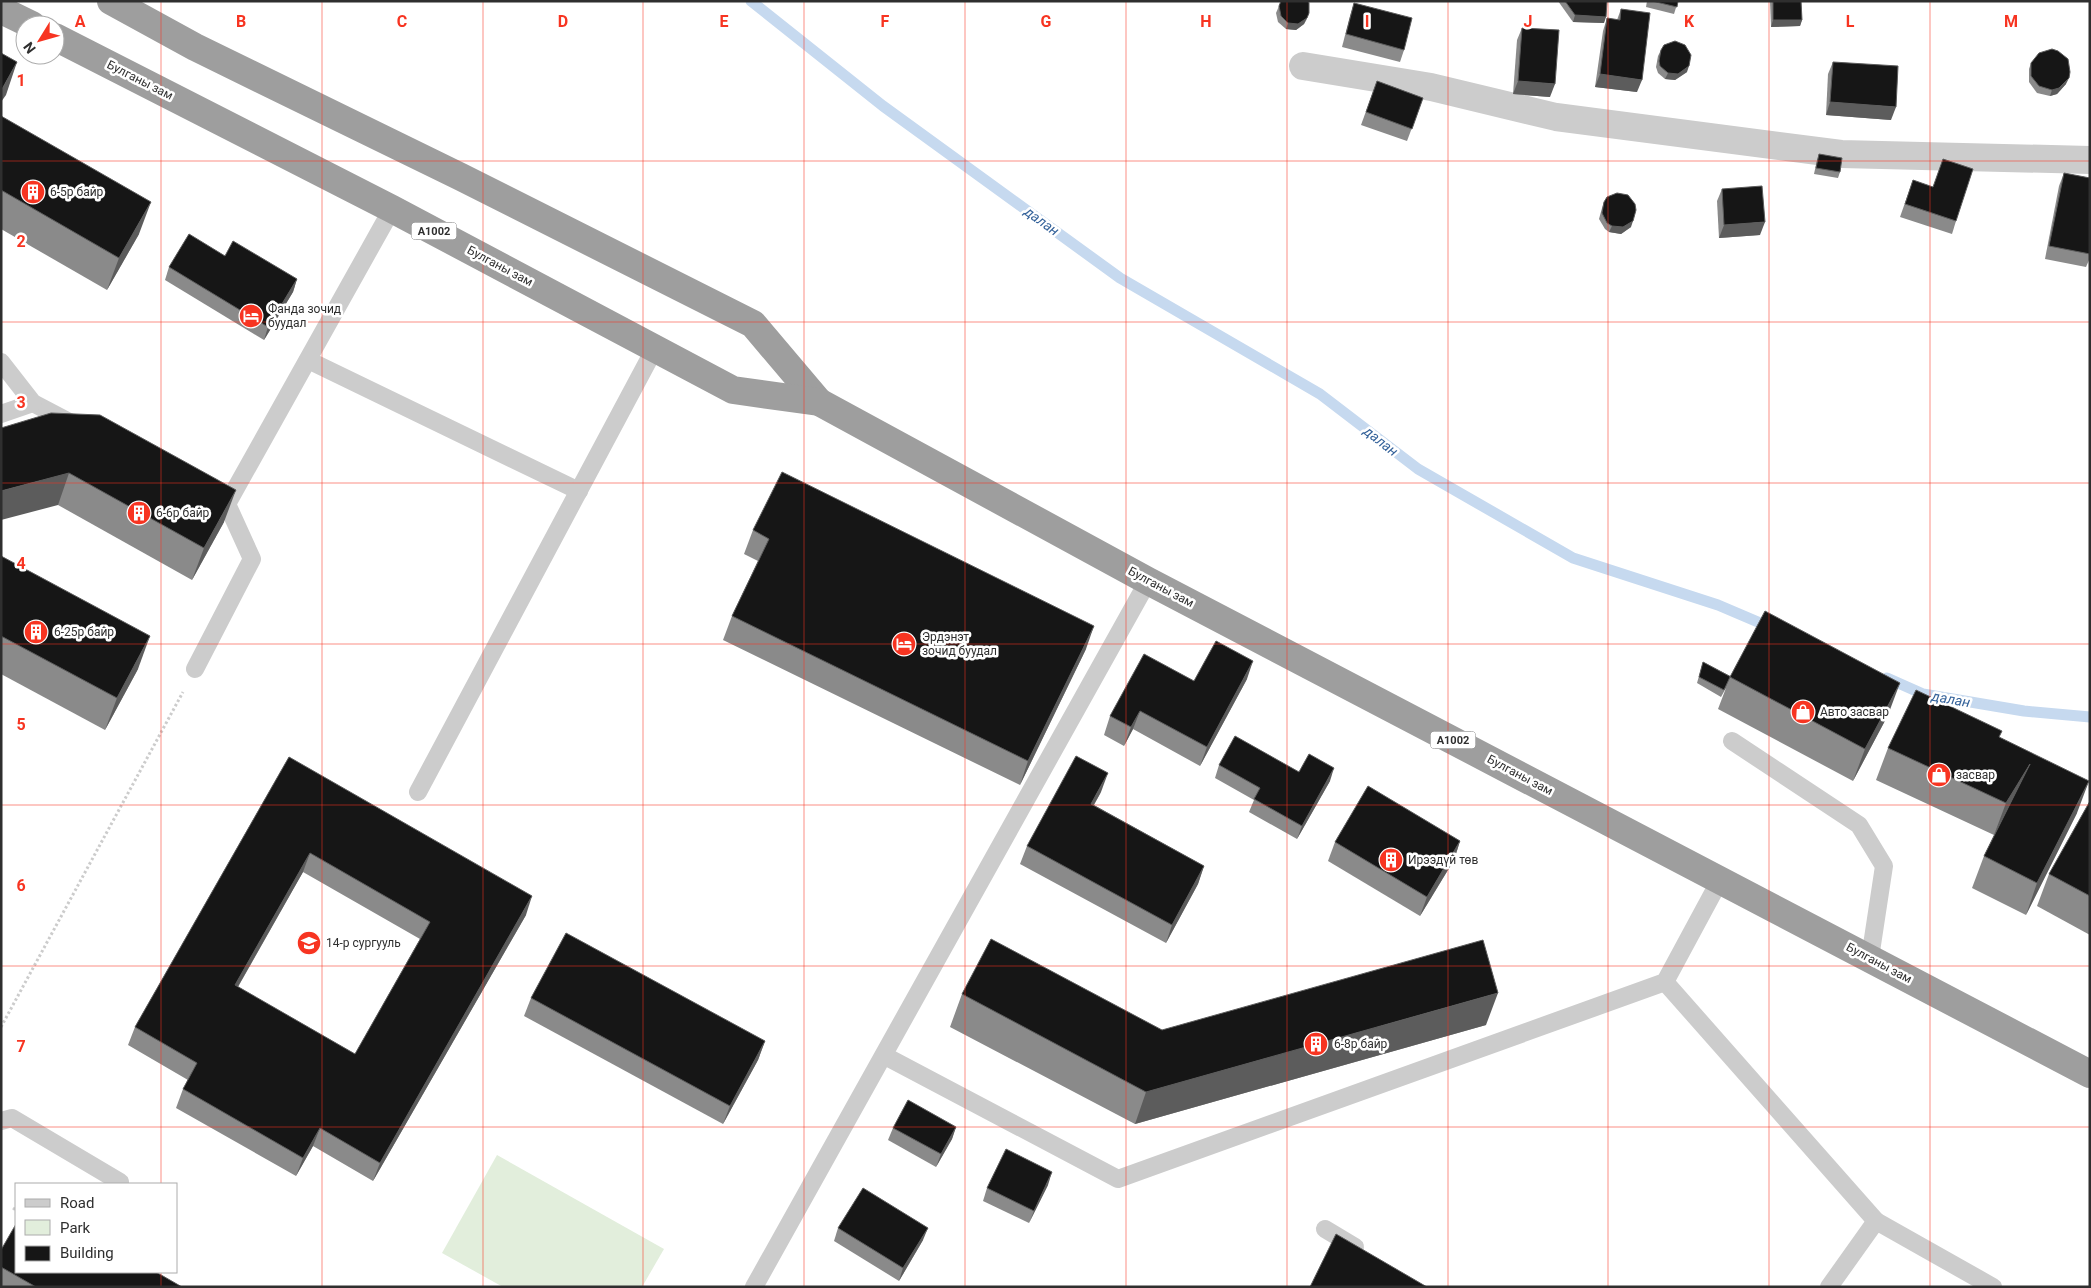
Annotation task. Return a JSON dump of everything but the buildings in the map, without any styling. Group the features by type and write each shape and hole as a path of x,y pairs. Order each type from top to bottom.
{"highway":[{"name":"Булганы зам","path":"111,1 195,47 461,177 753,324 819,402"},
{"path":"135,1 156,26"},
{"path":"1,10 15,17"},
{"name":"Булганы зам","path":"65,42 392,209 733,390 819,402 1148,581 2090,1074"}],"street":[{"path":"1303,66 1431,88 1556,117 1841,154 2090,160"}],"lane":[{"path":"228,504 392,209"},
{"path":"418,792 655,348"},
{"path":"308,360 578,490"},
{"path":"1,362 33,403 86,430"},
{"path":"1,414 33,403"},
{"path":"195,669 252,559 228,504 210,495"},
{"path":"754,1287 1148,581"},
{"path":"1732,741 1859,825 1884,866 1870,958"},
{"path":"884,1056 1118,1179 1665,982 1720,880"},
{"path":"1665,982 1876,1221 1993,1287"},
{"path":"1,1121 12,1118 120,1182"},
{"path":"1829,1287 1876,1221"},
{"path":"1325,1228 1366,1253"}],"path":[{"path":"1,1027 195,669"}],"green space":[{"path":"497,1155 664,1249 642,1287 503,1287 442,1253"}],"waterway":[{"name":"далан","path":"751,1 883,106 1120,278 1320,394 1418,469 1573,558 1718,605 1772,628"},
{"name":"далан","path":"1887,678 1923,694 2024,711 2090,717"}],"place":[{"name":"6-5р байр","path":"33,192"},
{"name":"Фанда зочид буудал","path":"251,316"},
{"name":"6-6р байр","path":"139,513"},
{"name":"6-25р байр","path":"36,632"},
{"name":"Эрдэнэт зочид буудал","path":"904,644"},
{"name":"Авто засвар","path":"1803,712"},
{"name":"засвар","path":"1939,775"},
{"name":"Ирээдүй төв","path":"1391,860"},
{"name":"14-р сургууль","path":"309,943"},
{"name":"6-8р байр","path":"1316,1044"}]}
